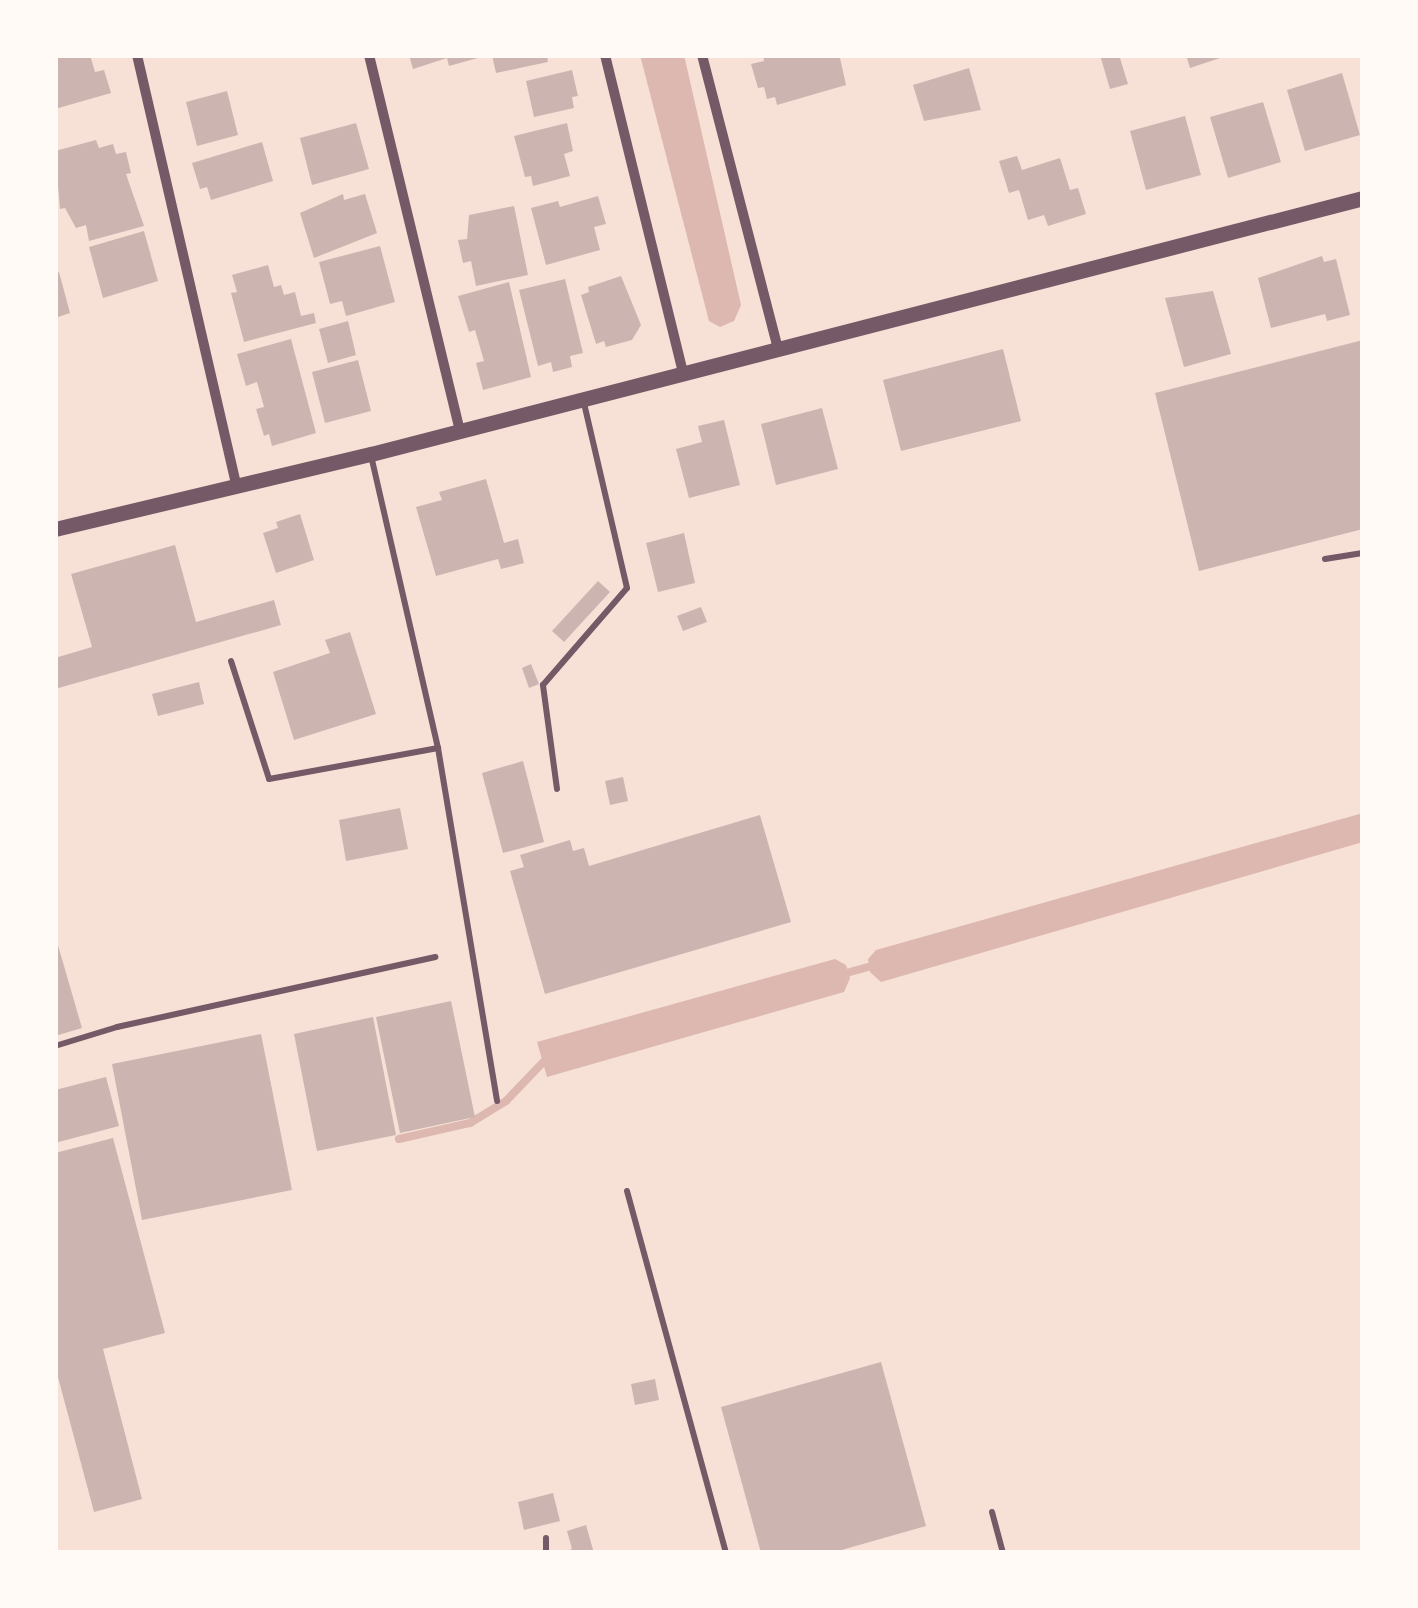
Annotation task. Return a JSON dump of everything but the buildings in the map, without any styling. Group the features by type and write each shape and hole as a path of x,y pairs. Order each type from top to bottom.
{"street":[{"path":"136,55 237,487"},
{"path":"369,55 460,431"},
{"path":"605,55 682,373"},
{"path":"702,55 778,349"},
{"path":"55,529 371,454 1363,198"}],"lane":[{"path":"557,790 543,685 627,588 583,399"},
{"path":"371,454 438,748 497,1100"},
{"path":"1326,559 1363,552"},
{"path":"231,661 270,779 438,748"},
{"path":"55,1046 117,1027 435,957"},
{"path":"628,1191 726,1553"},
{"path":"992,1512 1004,1553"},
{"path":"546,1538 546,1553"}],"shaded area":[{"path":"640,55 684,55 741,305 734,321 720,327 709,321"},
{"path":"1363,813 1363,842 881,982 870,972 868,959 876,950"},
{"path":"835,959 846,965 850,978 844,992 547,1077 537,1042"}],"waterway":[{"path":"839,975 879,964"},
{"path":"399,1139 470,1123 506,1101 548,1057"}]}
